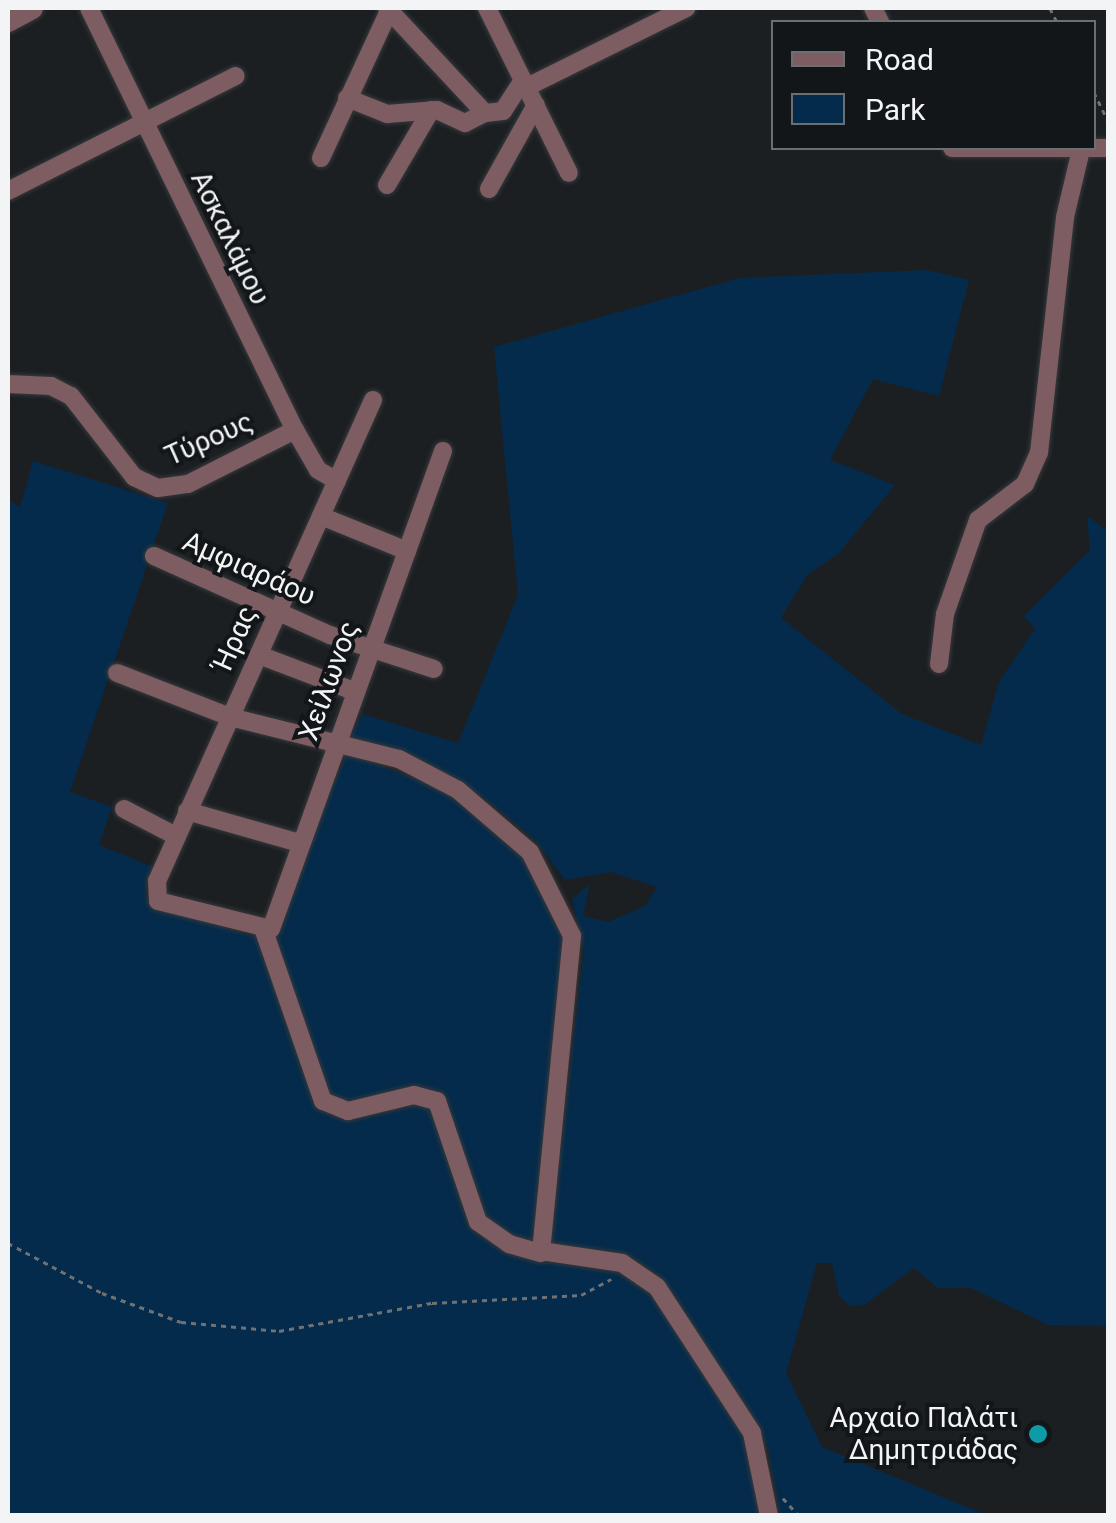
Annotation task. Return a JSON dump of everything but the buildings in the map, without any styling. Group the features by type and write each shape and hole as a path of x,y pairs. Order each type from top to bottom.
{"street":[{"path":"8,20 32,8"},
{"name":"Ασκαλάμου","path":"89,8 294,430 318,470 337,481"},
{"path":"321,158 388,8 486,113"},
{"path":"487,8 569,172"},
{"path":"347,98 398,116 430,110 465,123 486,113 503,111 525,84 686,8"},
{"path":"8,191 236,76"},
{"path":"489,189 536,105"},
{"path":"387,186 430,110"},
{"path":"939,664 945,614 978,520 1025,484 1039,453 1081,150"},
{"name":"Τύρους","path":"8,384 50,386 71,396 134,477 158,488 188,484 294,430"},
{"name":"Ήρας","path":"267,931 158,901 155,885 373,400"},
{"name":"Χείλωνος","path":"267,931 443,451"},
{"path":"321,516 407,551"},
{"name":"Αμφιαράου","path":"154,556 278,611 434,670"},
{"path":"259,655 354,691"},
{"path":"117,673 230,718 399,759 470,798 530,852 566,913 572,951 541,1253"},
{"path":"124,809 176,836"},
{"path":"188,811 299,843"},
{"path":"267,931 323,1101 348,1111 414,1095 437,1101 478,1222 509,1244 541,1253 627,1264 664,1296 752,1433 769,1516"}],"path":[{"path":"1096,96 1108,121"},
{"path":"8,1242 102,1293 181,1322 279,1331 432,1303 580,1295 627,1264"}],"green space":[{"path":"927,270 969,280 939,396 873,379 830,460 895,485 839,553 807,575 781,618 902,714 981,745 999,682 1035,629 1024,616 1090,550 1087,516 1108,531 1108,1326 1048,1325 971,1288 938,1288 914,1268 864,1305 850,1306 839,1296 832,1263 817,1263 786,1373 822,1447 986,1515 780,1515 767,1444 661,1278 632,1257 553,1251 550,1242 584,949 572,899 590,884 583,916 608,922 645,906 657,887 611,872 565,880 534,839 482,796 413,756 349,739 362,714 458,743 518,595 494,347 740,278"},
{"path":"33,461 168,503 70,792 112,807 99,845 153,867 145,894 152,906 265,940 347,753 447,791 517,846 565,941 535,1260 612,1269 653,1292 750,1443 764,1515 8,1515 8,500 20,507"}],"place":[{"name":"Αρχαίο Παλάτι Δημητριάδας","path":"1038,1434"}]}
